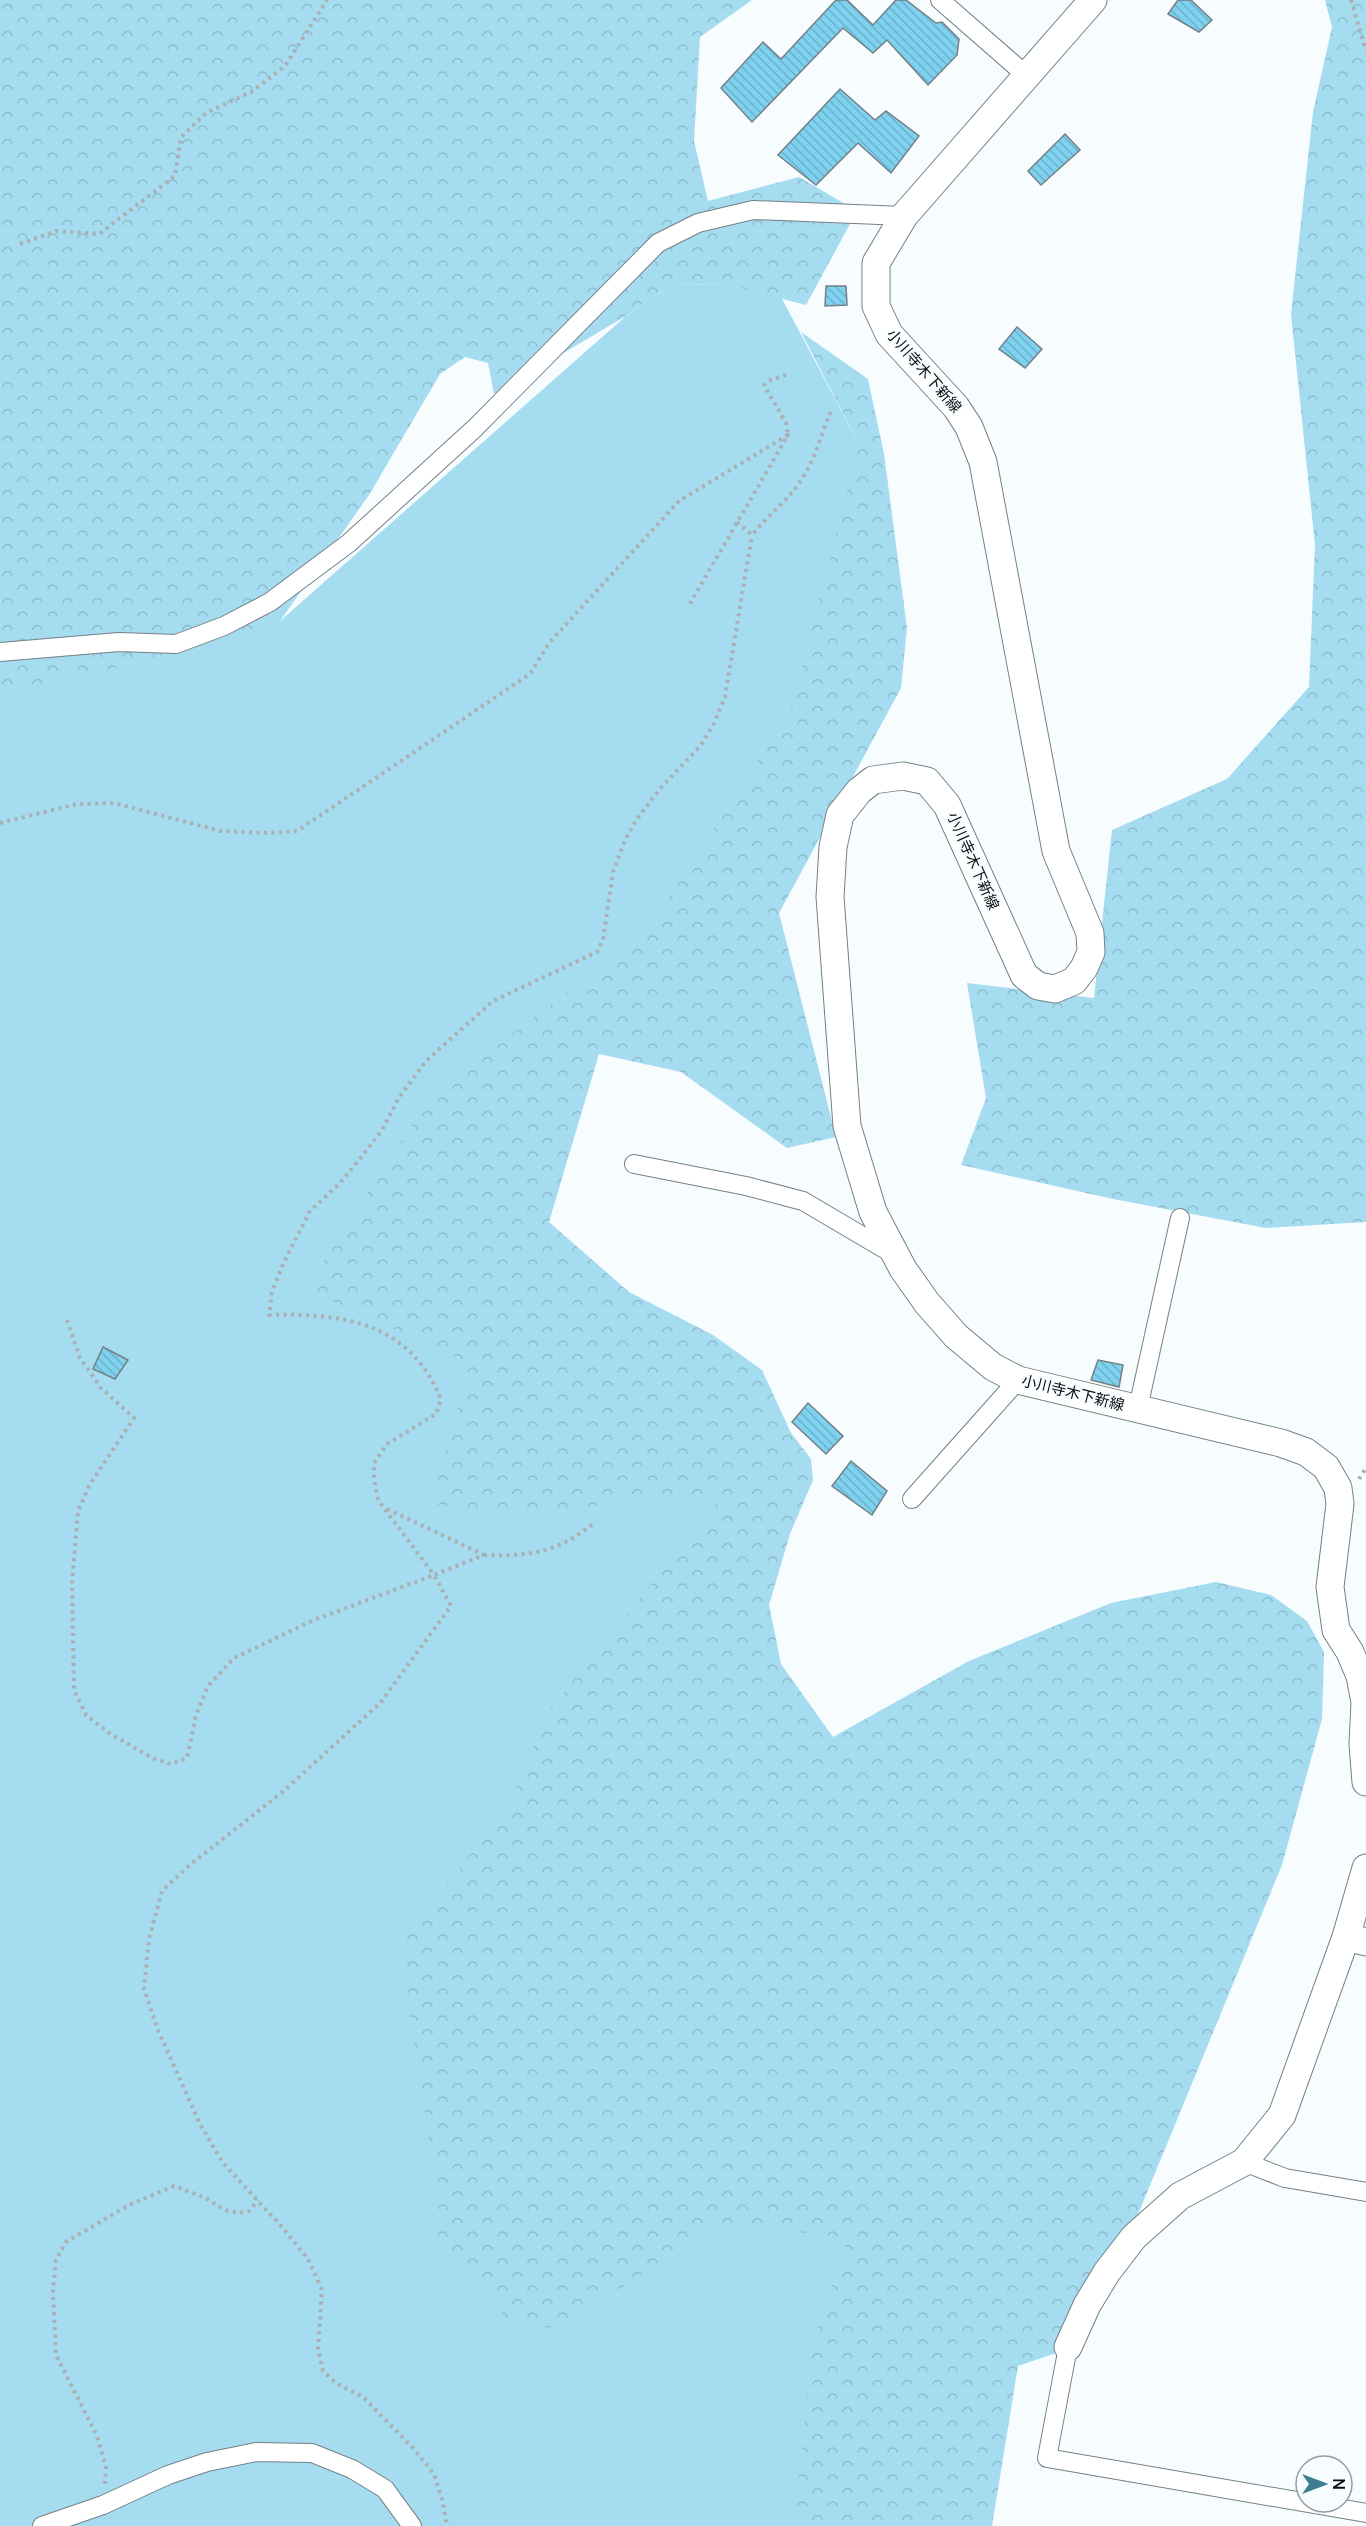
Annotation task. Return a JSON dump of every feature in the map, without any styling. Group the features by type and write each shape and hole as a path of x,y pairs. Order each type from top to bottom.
{"main road":[{"name":"小川寺木下新線","path":"1093,0 904,216 876,264 876,306 889,334 956,407 969,427 983,462 1056,851 1090,933 1091,952 1084,968 1074,981 1055,989 1038,986 1024,975 947,805 927,781 903,776 873,780 859,790 840,814 833,847 830,897 847,1126 873,1212 897,1256 927,1303 956,1336 993,1367 1018,1380 1281,1443 1306,1452 1326,1467 1338,1488 1340,1504 1330,1587 1332,1604 1336,1630 1358,1654 1365,1702 1363,1744 1366,1782"},
{"path":"1068,2347 1087,2305 1107,2272 1134,2238 1180,2196 1244,2162 1282,2115 1356,1939 1366,1868"}],"street":[{"path":"940,0 1027,76"},
{"path":"0,652 119,642 177,644 224,626 270,602 348,543 475,428 658,243 698,223 753,210 904,216"},
{"path":"634,1164 746,1186 803,1201 897,1256"},
{"path":"1138,1408 1180,1218"},
{"path":"912,1499 1018,1380"},
{"path":"1244,2162 1285,2178 1366,2192"},
{"path":"1068,2347 1047,2458 1366,2513"},
{"path":"42,2526 103,2505 168,2475 207,2462 256,2452 312,2453 352,2469 385,2489 412,2526"}],"path":[{"path":"20,244 56,231 99,234 175,176 181,138 206,113 253,91 285,66 327,0"},
{"path":"1351,0 1366,51"},
{"path":"688,607 788,435 786,423 764,385 768,381 786,375"},
{"path":"447,2526 434,2474 414,2449 363,2397 336,2383 323,2371 318,2349 321,2290 308,2259 223,2163 200,2124 158,2030 144,1989 148,1939 162,1891 191,1864 285,1790 381,1702 451,1606 434,1575 387,1509 378,1500 374,1480 374,1463 387,1444 436,1414 441,1399 431,1376 419,1360 398,1343 358,1322 313,1315 269,1316 276,1282 292,1244 310,1211 339,1184 382,1130 398,1099 426,1061 493,1001 597,952 603,940 613,872 625,840 648,804 701,745 725,697 752,535 765,519 783,505 805,475 831,411"},
{"path":"0,823 77,804 114,803 221,831 267,833 297,831 530,674 549,643 679,501 788,435"},
{"path":"737,522 752,535"},
{"path":"67,1320 80,1358 101,1388 134,1418 90,1484 78,1511 74,1539 71,1640 74,1690 86,1715 109,1733 152,1758 171,1764 187,1758 196,1715 208,1686 234,1658 314,1620 484,1555 531,1555 554,1548 577,1537 594,1523"},
{"path":"387,1509 484,1555"},
{"path":"103,2505 106,2467 97,2436 56,2355 53,2290 57,2260 66,2242 129,2205 174,2186 206,2198 224,2210 239,2213 249,2211 258,2200"}],"green space":[{"path":"0,0 752,0 700,37 694,141 708,201 799,177 857,211 806,305 729,285 672,284 626,316 494,394 488,363 465,357 440,374 369,495 280,621 128,665 0,693"},
{"path":"1325,0 1366,0 1366,1222 1266,1228 1113,1199 961,1165 986,1098 967,983 1094,998 1112,830 1227,779 1309,687 1315,545 1291,314 1313,112 1332,27"},
{"path":"672,284 729,285 781,297 859,444 798,770 365,1278 759,1478 744,2167 905,2269 852,2526 0,2526 0,673 280,621 626,316"},
{"path":"801,332 868,379 884,454 907,628 901,688 779,913 836,1137 787,1148 681,1072 599,1054 549,1222 629,1292 713,1335 762,1370 791,1433 811,1459 813,1480 790,1534 769,1605 781,1664 833,1737 969,1661 1111,1603 1216,1582 1271,1595 1307,1621 1324,1652 1322,1719 1282,1865 1125,2246 1068,2349 1018,2366 992,2526 794,2526 812,2343 848,2238 715,2222 629,2283 550,2328 511,2323 479,2286 437,2253 438,2200 411,2024 402,1944 512,1798 549,1711 717,1502 632,1499 525,1517 431,1504 470,1364 306,1289 431,1095 643,936 791,711 859,444"}],"building":[{"path":"836,0 847,0 873,25 896,0 906,0 936,23 942,22 959,39 957,55 928,85 887,40 873,53 843,28 752,122 721,88 763,42 781,59"},
{"path":"1178,0 1191,0 1212,20 1199,32 1168,14"},
{"path":"840,89 875,120 886,111 919,136 891,173 858,143 816,185 778,155"},
{"path":"1065,134 1080,150 1041,185 1028,171"},
{"path":"826,286 846,286 847,305 825,306"},
{"path":"1017,327 1042,349 1025,368 999,349"},
{"path":"103,1347 128,1360 115,1379 93,1369"},
{"path":"1098,1360 1123,1365 1119,1387 1091,1380"},
{"path":"808,1403 843,1436 826,1454 792,1422"},
{"path":"851,1461 887,1491 872,1515 832,1486"}]}
